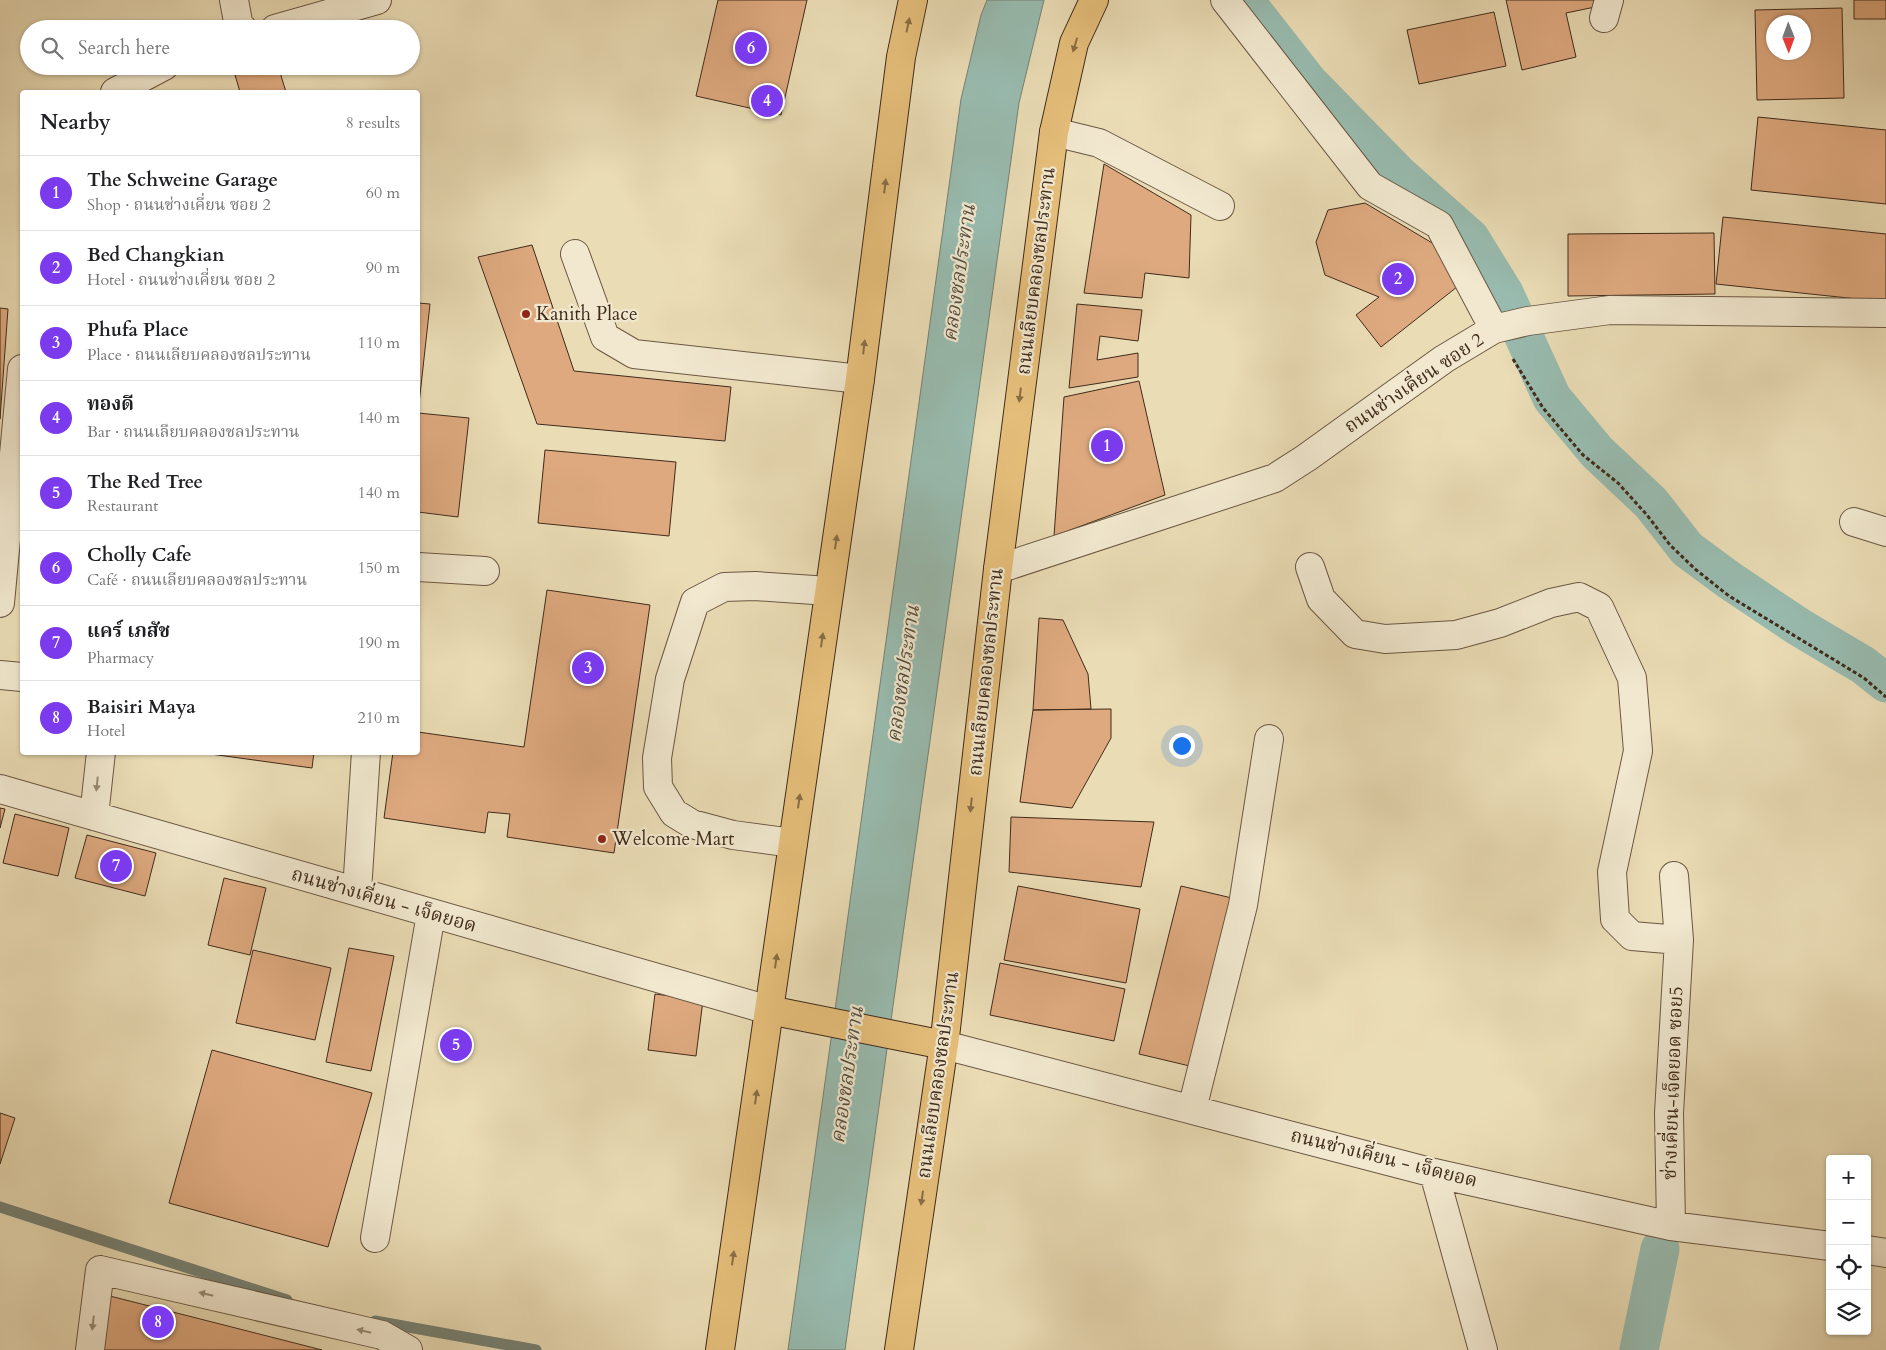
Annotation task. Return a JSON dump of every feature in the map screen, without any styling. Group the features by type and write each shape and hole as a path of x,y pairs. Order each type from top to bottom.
{"main road":[{"path":"720,1350 860,379 901,57 913,0"},
{"name":"ถนนเลียบคลองชลประทาน","path":"900,1350 944,1045 998,569 1054,132 1074,43 1094,0"},
{"path":"769,1010 944,1045"}],"street":[{"path":"234,0 238,20"},
{"path":"307,20 377,0"},
{"path":"1225,0 1370,186 1439,225 1494,329"},
{"path":"119,90 147,75"},
{"path":"1054,132 1099,143 1220,206"},
{"path":"575,254 605,337 634,354 860,379"},
{"name":"ถนนช่างเคี่ยน ซอย 2","path":"998,569 1275,478 1444,359 1494,329 1528,321 1610,310 1886,313"},
{"path":"0,603 20,390"},
{"path":"1854,522 1886,532"},
{"path":"420,567 485,571"},
{"path":"1310,567 1321,599 1355,634 1385,639 1456,635 1500,623 1551,603 1579,597 1599,607 1632,678 1638,751 1612,872 1615,919 1632,936 1679,940"},
{"path":"793,843 733,834 692,824 680,817 674,813 658,787 657,758 670,680 696,602 724,587 755,586 829,591"},
{"path":"0,675 20,677"},
{"path":"1192,1109 1243,905 1269,739"},
{"path":"94,816 101,755"},
{"path":"358,892 366,755"},
{"name":"ถนนช่างเคี่ยน - เจ็ดยอด","path":"0,789 769,1010"},
{"name":"ช่างเคี่ยน-เจ็ดยอด ซอย5","path":"1670,1226 1669,1113 1679,940 1674,876"},
{"path":"375,1238 431,914"},
{"name":"ถนนช่างเคี่ยน - เจ็ดยอด","path":"944,1045 1434,1173 1670,1226 1826,1246"},
{"path":"1434,1173 1483,1350"},
{"path":"1871,1251 1886,1253"},
{"path":"90,1350 100,1270 382,1335 408,1350"}],"path":[{"path":"1494,329 1543,408 1583,455 1618,483 1670,545 1695,569 1729,596 1864,678 1886,697"}],"water":[{"name":"คลองชลประทาน","path":"987,0 1044,0 1019,103 845,1350 788,1350 961,99 981,15"}],"building":[{"path":"718,0 807,0 781,115 696,96"},
{"path":"1506,0 1594,0 1595,7 1566,13 1576,57 1522,70"},
{"path":"1854,0 1886,0 1886,19 1854,19"},
{"path":"1842,8 1844,98 1757,100 1755,10"},
{"path":"1494,12 1506,66 1419,84 1407,30"},
{"path":"235,75 281,75 285,90 239,90"},
{"path":"1758,117 1886,130 1886,204 1751,190"},
{"path":"1104,164 1191,215 1189,278 1145,273 1142,298 1084,293"},
{"path":"1365,203 1444,250 1462,283 1381,347 1356,315 1379,297 1325,275 1316,242 1328,210"},
{"path":"1723,217 1886,234 1886,302 1716,284"},
{"path":"1714,233 1715,294 1568,296 1568,234"},
{"name":"Kanith Place","path":"532,245 574,371 731,387 725,441 537,424 478,257"},
{"path":"420,303 430,304 420,395"},
{"path":"1077,304 1142,310 1138,341 1100,336 1097,360 1138,353 1138,377 1069,388"},
{"path":"0,308 8,309 0,419"},
{"path":"1139,381 1165,495 1054,536 1064,397"},
{"path":"420,413 469,418 458,517 420,512"},
{"path":"545,450 676,462 669,536 538,523"},
{"path":"547,590 650,605 614,853 507,837 510,814 488,812 485,833 384,818 393,755 420,755 420,732 524,747"},
{"path":"1039,618 1063,620 1088,674 1091,709 1033,710"},
{"path":"1111,709 1111,738 1072,808 1020,802 1033,710"},
{"path":"218,755 314,755 312,768"},
{"path":"0,808 5,809 0,828"},
{"path":"15,814 69,828 58,876 3,863"},
{"path":"1011,817 1154,822 1141,887 1009,872"},
{"path":"87,835 156,853 145,896 75,878"},
{"path":"224,878 266,888 250,955 208,945"},
{"path":"1018,886 1140,909 1126,983 1004,960"},
{"path":"1181,886 1236,899 1194,1067 1139,1054"},
{"path":"349,948 394,956 371,1071 326,1062"},
{"path":"253,950 331,968 315,1040 236,1023"},
{"path":"1000,963 1125,989 1114,1041 990,1015"},
{"path":"655,994 703,1000 696,1056 648,1050"},
{"path":"212,1050 372,1093 328,1247 169,1203"},
{"path":"0,1113 15,1118 0,1164"},
{"path":"106,1295 322,1350 99,1350"}],"waterway":[{"path":"1244,0 1309,83 1397,173 1470,238 1504,293 1552,398 1597,452 1651,503 1687,549 1729,580 1799,627 1863,665 1886,683"},
{"path":"0,1207 287,1300"},
{"path":"1639,1350 1660,1249"},
{"path":"375,1321 536,1350"}],"place":[{"name":"Cholly Cafe","path":"751,48"},
{"name":"ทองดี","path":"767,101"},
{"name":"Bed Changkian","path":"1398,279"},
{"name":"Kanith Place","path":"526,314"},
{"name":"The Schweine Garage","path":"1107,446"},
{"name":"Phufa Place","path":"588,668"},
{"name":"Welcome Mart","path":"602,839"},
{"name":"แคร์ เภสัช","path":"116,866"},
{"name":"The Red Tree","path":"456,1045"},
{"name":"Baisiri Maya","path":"158,1322"}]}
